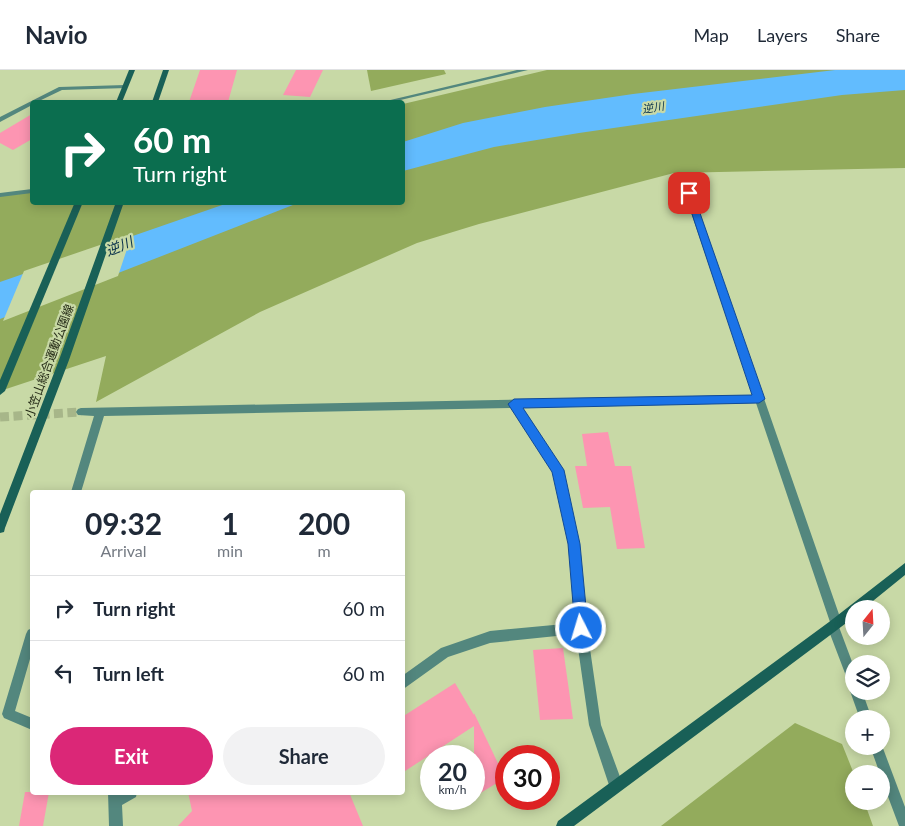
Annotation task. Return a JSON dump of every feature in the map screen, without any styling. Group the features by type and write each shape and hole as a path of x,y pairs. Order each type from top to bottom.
{"main road":[{"path":"120,100 132,70"},
{"path":"156,100 166,70"},
{"path":"1,388 78,205"},
{"name":"小笠山総合運動公園線","path":"0,528 64,360 119,205"},
{"path":"563,826 834,624 905,568"}],"street":[{"path":"394,100 525,70"},
{"path":"39,100 61,88 125,87"},
{"path":"0,120 30,105"},
{"path":"682,174 845,657"},
{"path":"0,195 30,191"},
{"path":"81,412 759,399"},
{"path":"514,404 558,470 574,544 581,628 595,725 616,785"},
{"path":"77,490 100,412"},
{"path":"405,682 445,652 490,637 581,628"},
{"path":"30,641 8,714 30,723"},
{"path":"879,755 905,825"},
{"path":"116,797 116,826"}],"green space":[{"path":"367,70 444,70 446,74 371,91"},
{"path":"547,70 905,70 905,168 674,173 479,224 417,243 260,312 96,402 106,356 0,391 0,196 30,190 30,205 405,205 405,104"},
{"path":"795,723 842,744 850,765 845,765 845,810 867,810 873,826 661,826"}],"water":[{"name":"逆川","path":"835,70 905,70 905,90 842,95 579,133 494,147 405,170 405,141 463,123 545,107 633,94"},
{"name":"逆川","path":"222,205 293,205 0,319 0,282"}],"pier":[{"path":"132,234 118,276 3,321 24,271"}],"building":[{"path":"200,70 237,70 229,100 190,100"},
{"path":"296,70 323,70 310,97 283,95"},
{"path":"30,115 30,140 13,150 0,143 0,133"},
{"path":"608,432 615,466 631,466 645,548 617,549 610,507 583,508 575,466 587,466 582,434"},
{"path":"563,648 573,719 540,720 533,650"},
{"path":"455,683 474,715 474,713 495,757 495,784 485,790 485,745 474,745 474,726 445,745 420,745 420,761 405,771 405,715"},
{"path":"25,792 30,792 30,795 48,795 43,826 19,826"},
{"path":"189,795 350,795 363,826 178,826 192,811"}],"tunnel":[{"path":"0,417 81,412"}],"route":[{"path":"581,628 574,544 558,470 514,404 759,399 689,193"}]}
